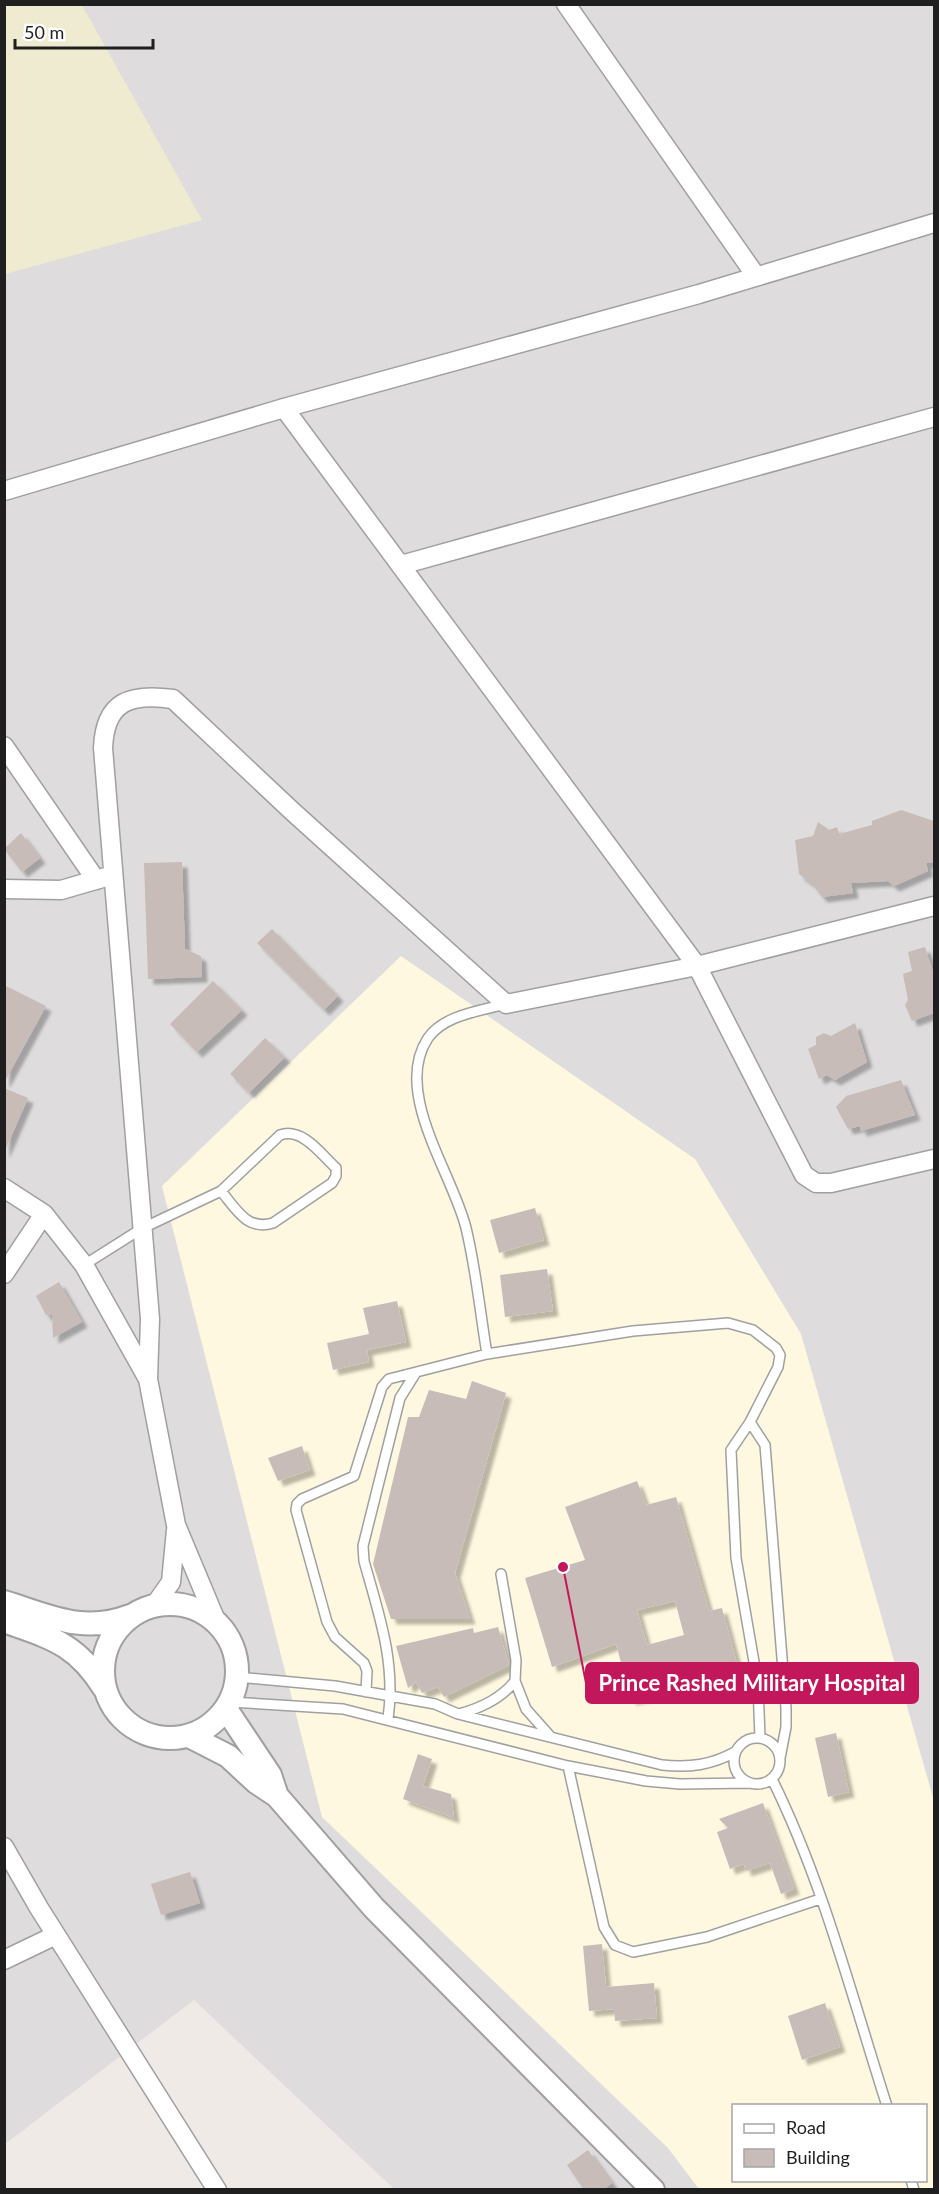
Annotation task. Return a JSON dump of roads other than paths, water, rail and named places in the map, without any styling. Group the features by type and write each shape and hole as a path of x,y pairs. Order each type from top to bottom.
{"street":[{"path":"566,4 756,276"},
{"path":"4,491 284,408 512,347 756,276 933,229"},
{"path":"284,408 697,966 804,1175 816,1183 831,1184 934,1159"},
{"path":"401,566 934,417"},
{"path":"4,1621 63,1643 79,1655 105,1688 114,1708 128,1724 147,1735 168,1739 189,1736 210,1725 228,1705 237,1677 232,1648 217,1623 176,1525 148,1379 150,1319 104,877 104,727 112,712 130,698 153,696 173,699 292,811 506,1004 697,966 934,906"},
{"path":"4,746 104,877"},
{"path":"4,889 62,890 104,877"},
{"path":"4,1188 44,1215 84,1264 148,1379"},
{"path":"4,1274 44,1215"},
{"path":"105,1688 103,1667 107,1647 118,1628 144,1610 171,1582 176,1525"},
{"path":"4,1602 76,1624 95,1626 144,1610 176,1605 198,1610 217,1623"},
{"path":"228,1705 270,1774 277,1796"},
{"path":"189,1736 228,1756 256,1782 277,1796 374,1908 653,2190"},
{"path":"4,1847 56,1935 217,2190"},
{"path":"4,1960 56,1935"}],"lane":[{"path":"487,1353 466,1227 421,1110 416,1081 418,1057 429,1036 451,1020 506,1004"},
{"path":"84,1264 141,1229 221,1191 280,1135 289,1132 299,1134 336,1168 336,1176 332,1183 273,1223 262,1226 248,1222 221,1191"},
{"path":"366,1692 367,1671 364,1664 335,1637 327,1622 296,1510 297,1504 354,1476 382,1387 396,1375 415,1374 487,1353 633,1331 729,1323 753,1330 776,1348 780,1355 778,1367 750,1422 731,1450 736,1558 758,1685 760,1738"},
{"path":"388,1719 391,1697 390,1663 364,1561 363,1546 399,1398 415,1374"},
{"path":"228,1705 326,1707 388,1719 568,1766 680,1784 758,1784 772,1779 780,1766 786,1718 765,1445 750,1422"},
{"path":"501,1574 516,1660 515,1681 526,1708 551,1737"},
{"path":"237,1677 306,1682 435,1704 458,1714 662,1765 685,1768 704,1766 735,1752 745,1741 760,1738 774,1744 780,1758"},
{"path":"458,1714 489,1703 507,1691 515,1681"},
{"path":"735,1752 735,1767 738,1774 750,1783"},
{"path":"568,1766 604,1927 615,1945 633,1952 707,1937 820,1899"},
{"path":"772,1779 788,1810 820,1899 886,2104"}],"place":[{"name":"Prince Rashed Military Hospital","path":"563,1567"}]}
